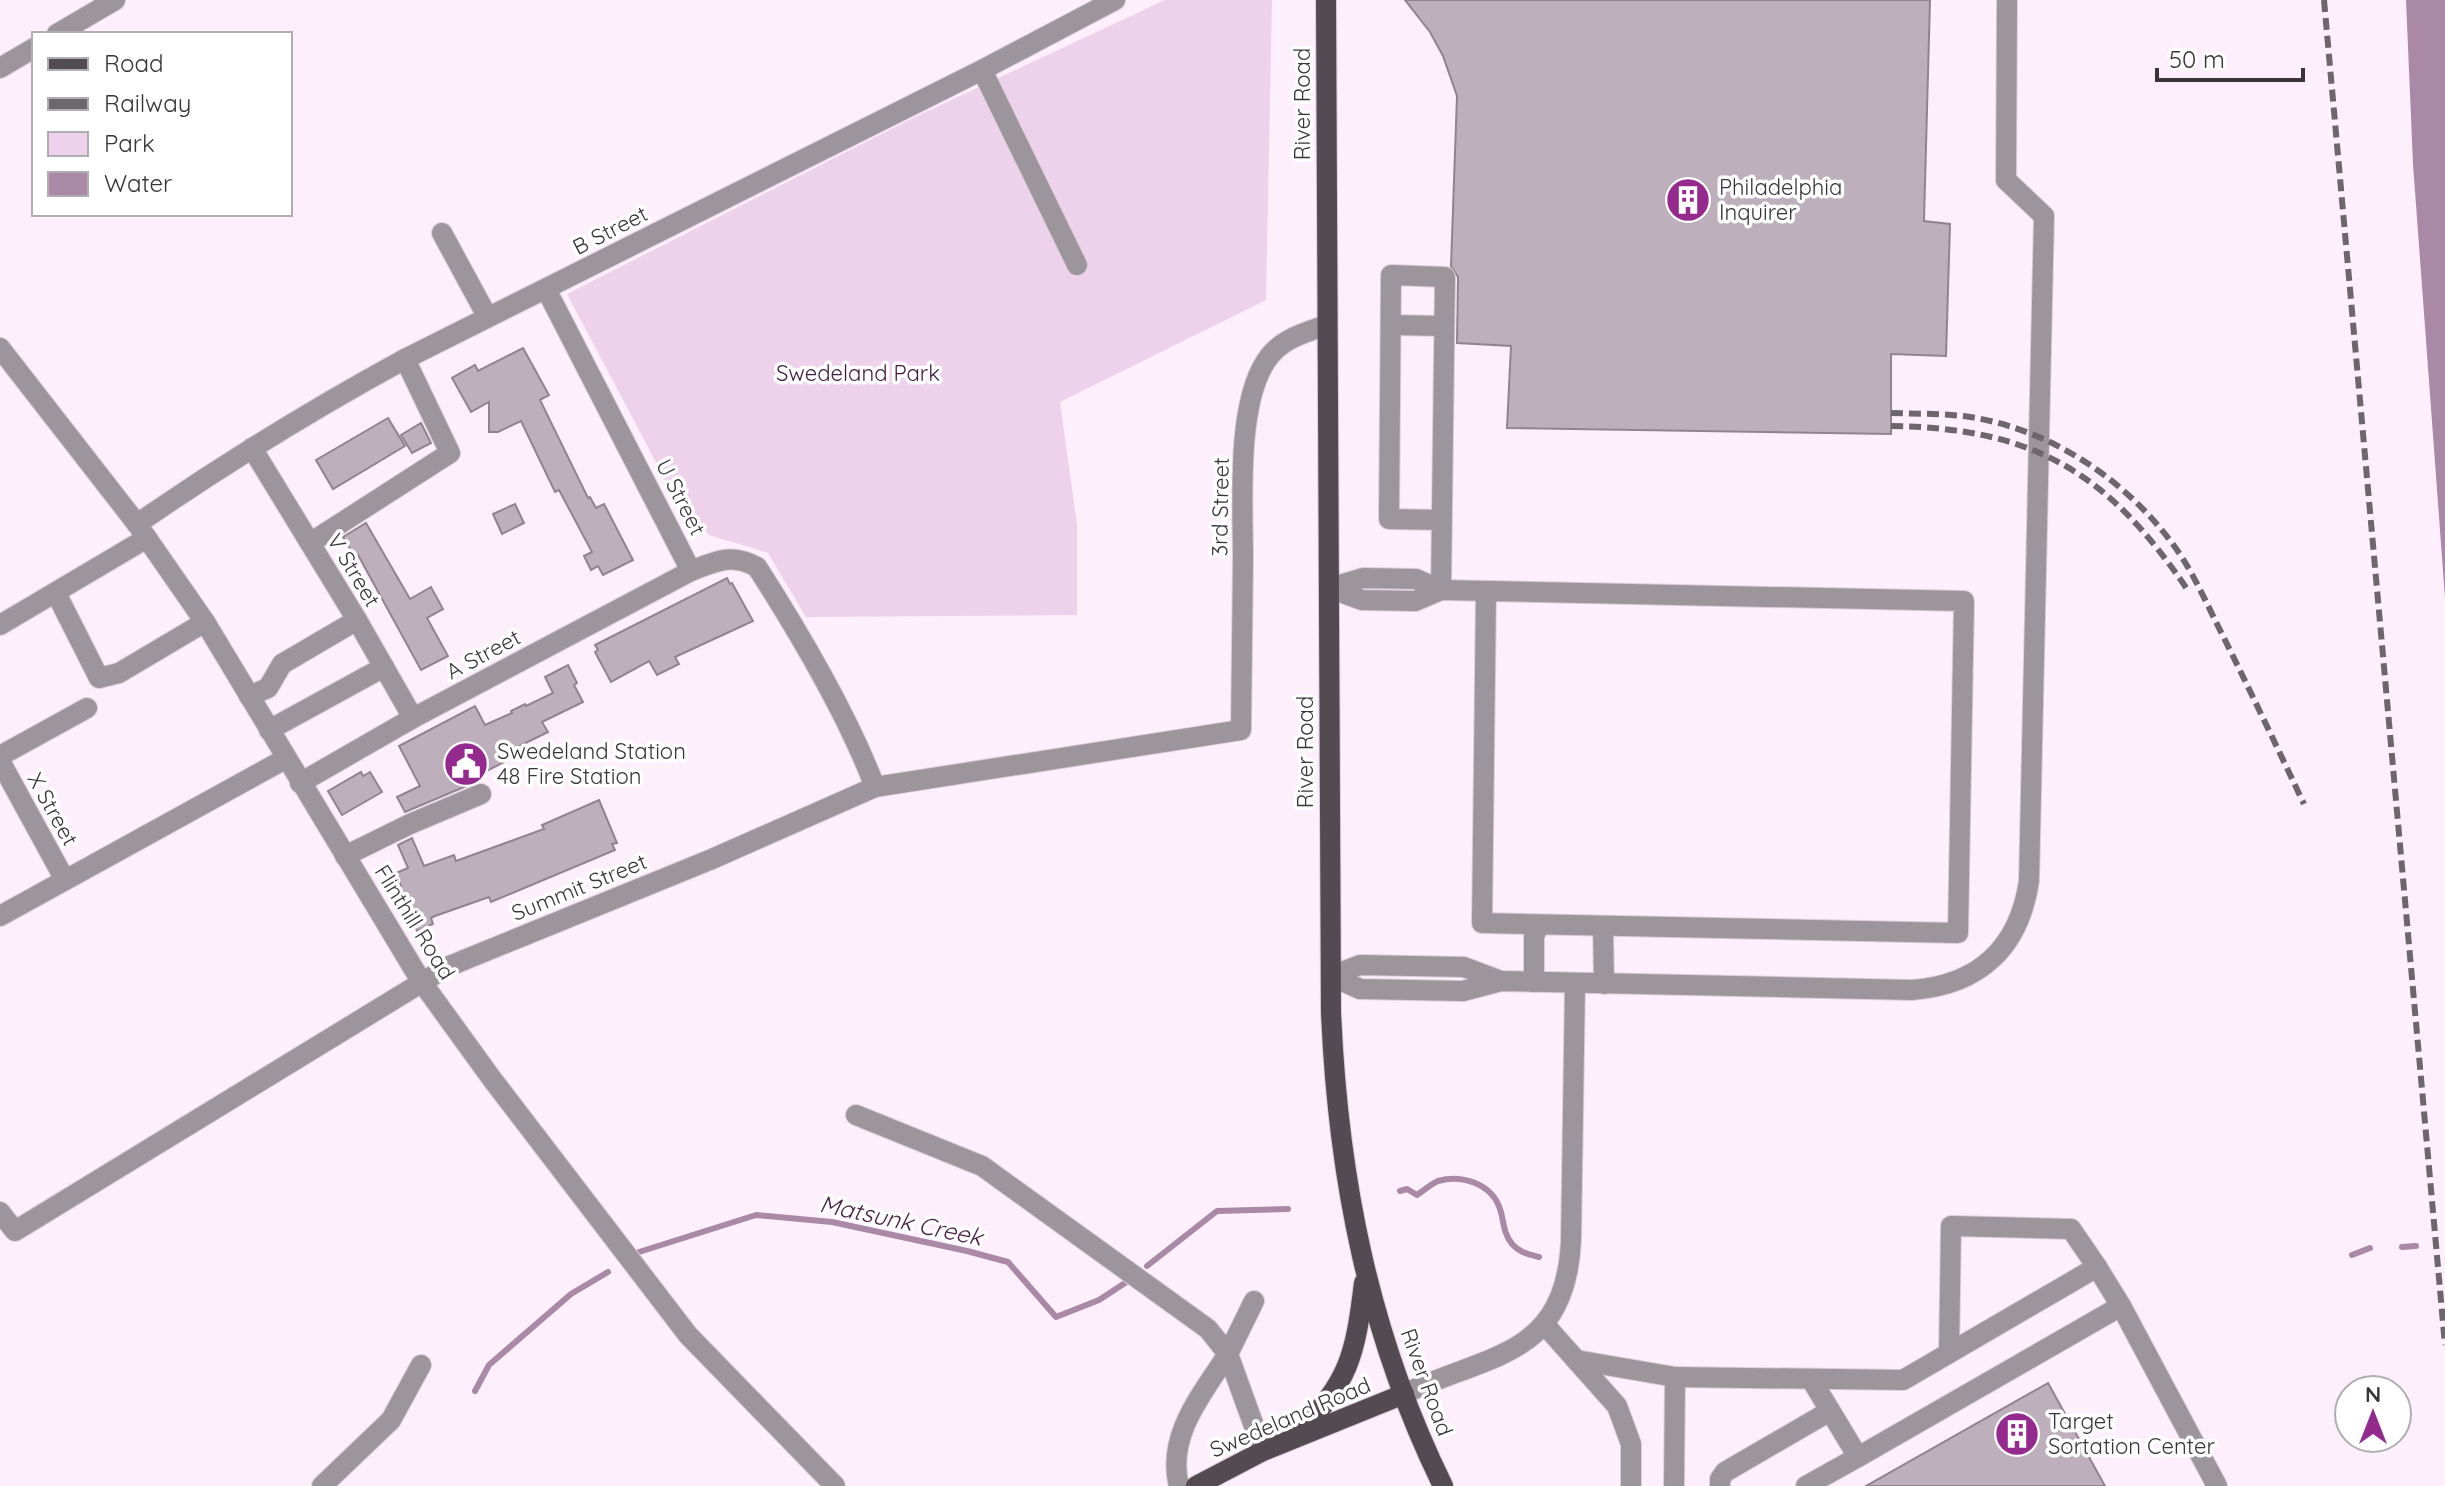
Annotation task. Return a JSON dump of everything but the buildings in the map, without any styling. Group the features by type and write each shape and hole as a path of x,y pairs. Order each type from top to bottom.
{"main road":[{"name":"River Road","path":"1326,0 1333,1056 1340,1144 1365,1275 1404,1394 1443,1486"},
{"path":"1292,1439 1331,1398 1347,1367 1358,1331 1365,1275"},
{"name":"Swedeland Road","path":"1196,1486 1263,1451 1404,1394"}],"street":[{"path":"60,32 115,0"},
{"name":"B Street","path":"0,625 56,593 252,448 338,395 487,316 982,70 1115,0"},
{"path":"1331,976 1360,989 1463,991 1501,981 1932,989 1968,977 1983,967 1996,955 2019,922 2029,881 2044,216 2006,180 2007,0"},
{"path":"0,68 32,49"},
{"path":"982,70 1077,265"},
{"path":"442,233 487,316"},
{"path":"1441,520 1389,519 1391,275 1445,277 1441,590"},
{"name":"U Street","path":"546,289 691,571 726,557 743,559 757,567 831,696 875,787"},
{"name":"3rd Street","path":"1241,730 1243,476 1251,396 1271,353 1291,338 1327,325"},
{"path":"1391,325 1444,326"},
{"name":"Flinthill Road","path":"0,348 142,531 205,622 421,981 492,1079 688,1335 835,1486"},
{"path":"310,543 450,453 405,359"},
{"name":"V Street","path":"252,448 413,718"},
{"name":"A Street","path":"300,783 413,718 691,571"},
{"path":"1329,588 1362,600 1407,601 1415,601 1441,590 1964,601 1958,933 1482,923 1486,591"},
{"path":"56,593 99,678 119,673 205,622"},
{"path":"249,696 268,688 282,664 357,620"},
{"path":"269,730 384,667"},
{"path":"0,759 87,708"},
{"name":"Summit Street","path":"0,1212 15,1231 447,967 712,859 875,787 1241,730"},
{"name":"X Street","path":"0,759 65,880"},
{"path":"0,916 285,759"},
{"path":"345,856 481,794"},
{"path":"1534,982 1534,936 1539,925"},
{"path":"1603,926 1604,984"},
{"path":"1404,1394 1521,1345 1545,1325 1562,1296 1570,1260 1575,983"},
{"path":"856,1115 982,1166 1208,1329 1228,1354 1263,1451"},
{"path":"1949,1353 1951,1226 2071,1229 2121,1306 2217,1486"},
{"path":"1576,1360 1675,1377 1903,1380 2097,1267"},
{"path":"1179,1486 1175,1471 1176,1455 1187,1416 1228,1354 1254,1301"},
{"path":"1806,1486 2121,1306"},
{"path":"1545,1325 1617,1406 1631,1444 1631,1486"},
{"path":"322,1486 391,1420 421,1365"},
{"path":"1674,1486 1675,1377"},
{"path":"1811,1379 1858,1457"},
{"path":"1720,1486 1725,1472 1830,1411"}],"green space":[{"name":"Swedeland Park","path":"1165,0 1272,0 1266,300 1060,402 1077,525 1077,615 806,617 768,553 709,535 668,485 567,294 915,117"}],"water":[{"path":"2406,0 2445,0 2445,598 2413,164"}],"waterway":[{"name":"Matsunk Creek","path":"1400,1191 1407,1189 1417,1195 1435,1182 1447,1179 1475,1183 1496,1200 1512,1244 1521,1251 1539,1257"},
{"name":"Matsunk Creek","path":"1147,1266 1217,1211 1288,1209"},
{"name":"Matsunk Creek","path":"639,1252 756,1215 832,1222 1008,1262 1056,1317 1099,1300 1128,1281"},
{"name":"Matsunk Creek","path":"2402,1247 2416,1246"},
{"name":"Matsunk Creek","path":"2352,1255 2370,1248"},
{"name":"Matsunk Creek","path":"475,1391 489,1365 571,1294 608,1272"}],"railway":[{"path":"2324,0 2445,1345"},
{"path":"1891,413 1965,416 2005,425 2060,447 2086,462 2133,499 2172,543 2192,573 2304,804"},
{"path":"1891,426 1987,436 2027,448 2064,465 2098,488 2129,516 2189,592"}],"place":[{"name":"Philadelphia Inquirer","path":"1688,200"},
{"name":"Swedeland Station 48 Fire Station","path":"466,764"},
{"name":"Target Sortation Center","path":"2017,1434"}]}
